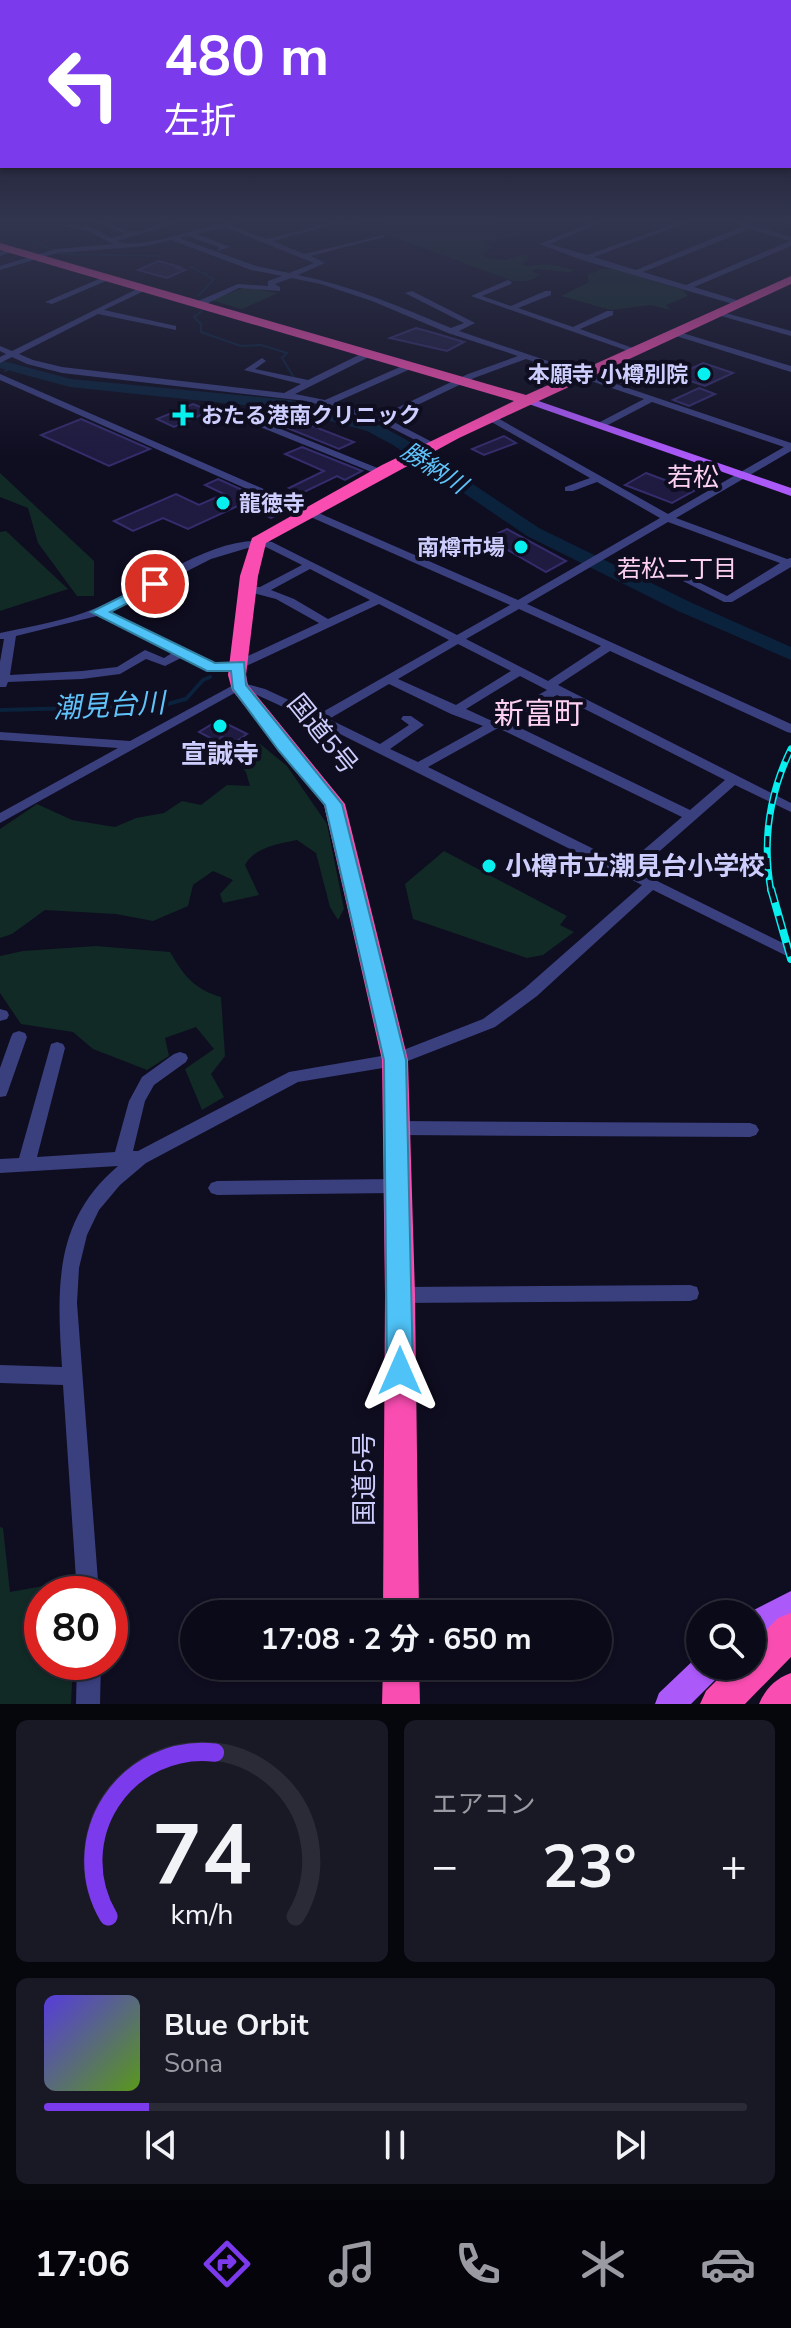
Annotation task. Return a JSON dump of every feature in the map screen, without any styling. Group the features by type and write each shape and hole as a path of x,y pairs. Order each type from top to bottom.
{"highway":[{"path":"195,302 527,400"},
{"path":"238,676 256,590 249,576 258,541 433,446 745,302"},
{"name":"国道5号","path":"238,676 285,747 334,804 395,1060 400,1295 401,1600"},
{"path":"719,1704 791,1631"},
{"path":"401,1680 401,1704"},
{"path":"778,1704 791,1691"}],"main road":[{"path":"527,400 791,492"},
{"path":"766,1619 791,1605"},
{"path":"670,1704 693,1680"}],"street":[{"path":"7,357 115,302"},
{"path":"381,302 451,331 791,447"},
{"path":"428,302 470,320 471,323 451,331"},
{"path":"492,302 637,351"},
{"path":"512,308 528,302"},
{"path":"732,302 740,304"},
{"path":"96,311 173,328"},
{"path":"724,312 790,330"},
{"path":"574,329 610,313"},
{"path":"676,333 791,369"},
{"path":"0,348 7,357 76,372 286,395 326,403 381,419 433,446"},
{"path":"286,395 370,353"},
{"path":"381,419 462,381 527,356"},
{"path":"262,361 248,370 308,383"},
{"path":"326,403 412,365"},
{"path":"0,377 518,604 791,729"},
{"path":"601,425 651,399"},
{"path":"241,416 388,469"},
{"path":"491,418 669,519 790,563"},
{"path":"320,719 791,447"},
{"path":"569,489 598,479"},
{"path":"181,653 165,662 145,654 120,670 1,682 6,635 98,612 222,552 258,541 791,808"},
{"path":"688,581 728,600 790,563"},
{"path":"256,590 310,565"},
{"path":"256,590 325,622"},
{"path":"0,819 130,745 325,622 379,600"},
{"path":"98,612 212,668 238,676 261,692 791,953"},
{"path":"417,768 554,687 609,646"},
{"path":"455,711 520,671"},
{"path":"387,679 455,711 494,724 691,816"},
{"path":"380,749 418,725 407,719"},
{"path":"0,736 130,745"},
{"path":"626,873 733,780"},
{"path":"0,1166 131,1158 295,1076 395,1060 489,1023 531,992 650,885"},
{"path":"0,1091 19,1037"},
{"path":"26,1165 57,1048"},
{"path":"87,1576 67,1303 70,1268 78,1235 100,1197 131,1158 137,1101 148,1081 180,1058"},
{"path":"398,1128 750,1130"},
{"path":"217,1188 397,1186"},
{"path":"400,1295 690,1293"},
{"path":"0,1374 71,1376"},
{"path":"88,1704 89,1680"}],"green space":[{"path":"215,302 259,302 242,309"},
{"path":"581,302 675,302 666,305 671,310 650,305 611,310"},
{"path":"0,473 94,561 94,596 77,596 38,543 28,508 0,497"},
{"path":"6,531 68,589 0,611 0,532"},
{"path":"259,743 287,766 327,824 344,909 338,920 330,907 316,853 297,840 261,850 249,859 245,865 259,895 223,903 220,894 233,880 213,871 193,885 188,906 153,921 116,914 45,910 12,934 0,938 0,829 37,804 72,820 115,827 136,818 164,813 182,801 201,805 227,785 250,786 246,772 230,754 243,745"},
{"path":"444,851 567,916 560,925 574,932 543,955 527,958 413,919 405,884"},
{"path":"96,946 170,952 191,980 221,997 225,1056 211,1074 224,1097 202,1110 185,1069 214,1049 196,1027 165,1038 169,1056 147,1070 93,1049 73,1032 21,1024 0,993 0,956 23,951"},
{"path":"0,1527 3,1528 10,1592 24,1589 24,1680 72,1680 71,1704 0,1704"}],"building":[{"path":"416,328 464,342 447,351 390,338"},
{"name":"本願寺 小樽別院","path":"703,363 733,373 705,386 675,376"},
{"path":"641,366 659,373 632,386 612,380"},
{"path":"699,388 715,394 689,406 673,400"},
{"name":"おたる港南クリニック","path":"193,404 210,411 174,427 157,419"},
{"path":"284,415 354,442 339,449 270,421"},
{"path":"81,419 150,449 109,466 41,435"},
{"path":"504,436 516,443 484,455 472,449"},
{"path":"302,447 362,471 345,480 337,476 302,493 289,488 324,471 285,454"},
{"path":"646,473 694,491 672,503 625,485"},
{"path":"218,479 287,510 271,518 242,504 188,529 163,518 133,531 114,521 176,494 199,505 224,494 205,485"},
{"name":"南樽市場","path":"507,529 566,561 546,572 487,538"},
{"name":"宣誠寺","path":"219,720 247,734 234,743 222,737 216,741 199,732"}],"waterway":[{"path":"202,311 194,317 201,324 201,332 241,346 261,345 287,353 282,358 295,379"},
{"name":"勝納川","path":"0,364 70,383 290,405 373,428 399,442 533,532 685,607 791,654"},
{"name":"勝納川","path":"5,371 11,368"},
{"name":"潮見台川","path":"0,710 160,706 186,699 203,680 210,677"}],"railway":[{"path":"771,891 767,854 769,818 777,783 791,749"},
{"path":"771,889 791,959"}],"place":[{"name":"本願寺 小樽別院","path":"704,374"},
{"name":"おたる港南クリニック","path":"183,415"},
{"name":"龍徳寺","path":"223,503"},
{"name":"南樽市場","path":"521,547"},
{"name":"宣誠寺","path":"220,726"},
{"name":"小樽市立潮見台小学校","path":"489,866"}],"district":[{"name":"若松","path":"693,477"},
{"name":"若松二丁目","path":"677,569"},
{"name":"新富町","path":"539,714"}],"route":[{"path":"155,584 98,612 212,668 238,665 239,686 285,747 334,804 395,1060 400,1371"}]}
